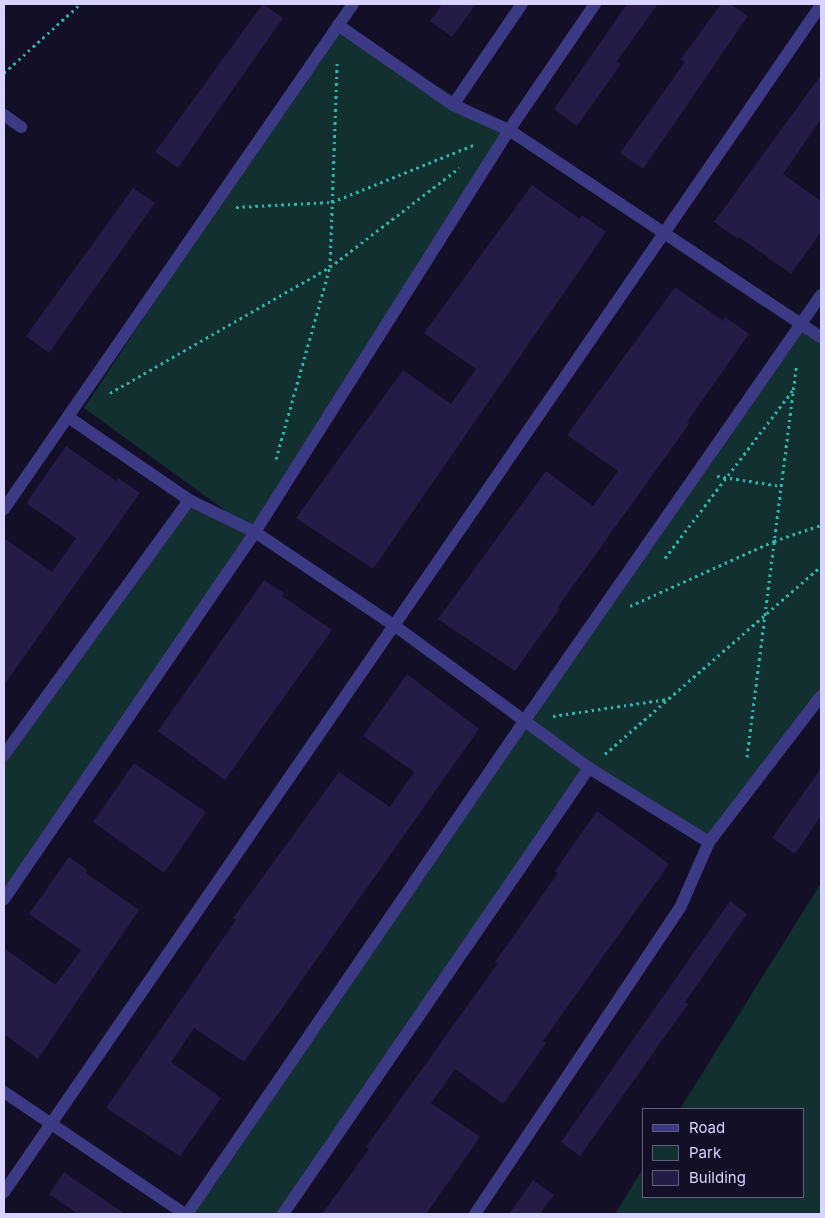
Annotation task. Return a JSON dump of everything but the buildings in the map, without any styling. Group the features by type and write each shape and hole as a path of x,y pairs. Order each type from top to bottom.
{"street":[{"path":"4,509 353,4"},
{"path":"453,105 522,4"},
{"path":"4,899 255,532 509,130 595,4"},
{"path":"4,1192 821,5"},
{"path":"338,25 453,105 509,130 821,337"},
{"path":"4,115 21,127"},
{"path":"4,1092 50,1125 186,1214 525,720 821,295"},
{"path":"68,417 189,500 255,532 394,626 589,768 709,842"},
{"path":"4,755 189,500"},
{"path":"475,1214 680,908 709,842 821,696"},
{"path":"283,1214 589,768"}],"path":[{"path":"4,73 80,4"},
{"path":"274,466 330,267 338,25"},
{"path":"212,208 332,202 509,130"},
{"path":"109,393 330,267 462,166"},
{"path":"746,762 797,362"},
{"path":"662,562 793,390"},
{"path":"698,473 781,486"},
{"path":"633,600 627,608 774,541 821,525"},
{"path":"589,768 821,566"},
{"path":"525,720 669,699"}],"green space":[{"path":"338,25 509,130 255,532 4,899 4,755 189,500 252,530 84,408"},
{"path":"802,324 821,338 821,696 709,842 589,768 283,1214 187,1214"},
{"path":"821,883 821,1214 615,1214 642,1170 642,1198 805,1198 805,1108 681,1108"}]}
